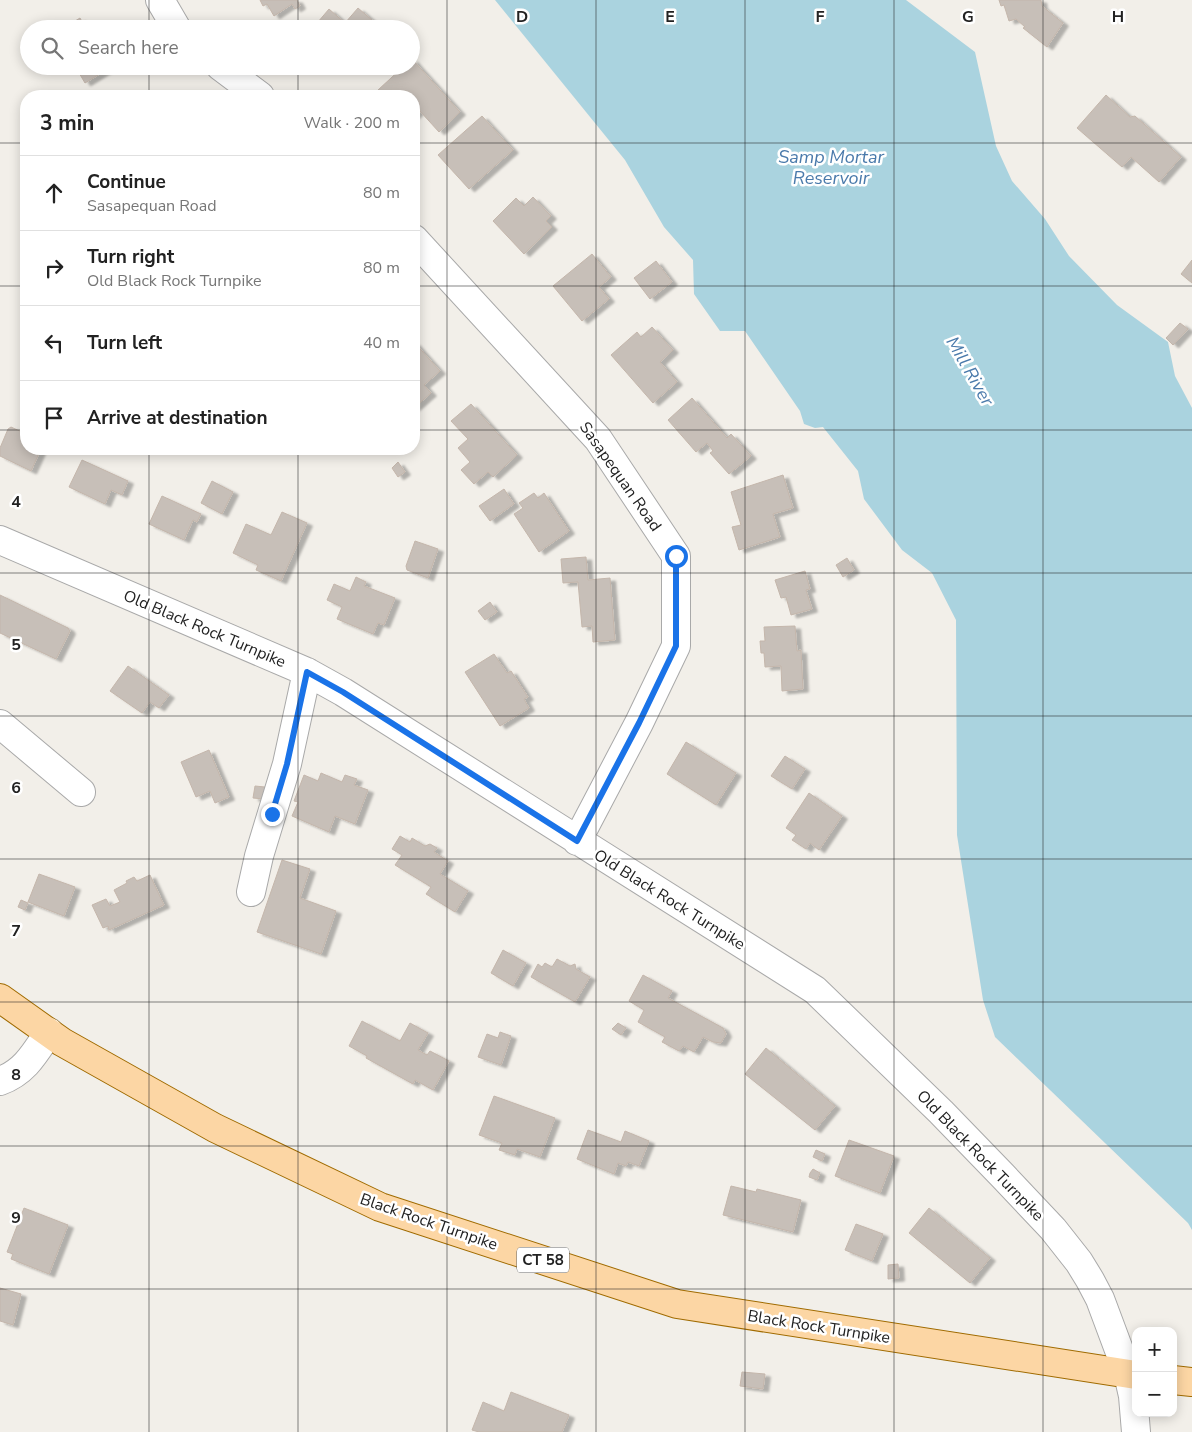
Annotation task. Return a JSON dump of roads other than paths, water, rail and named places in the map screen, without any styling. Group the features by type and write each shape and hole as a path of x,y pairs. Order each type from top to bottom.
{"main road":[{"name":"Black Rock Turnpike","path":"0,998 62,1042 215,1128 380,1207 677,1304 1132,1375"},
{"path":"1177,1380 1192,1382"}],"street":[{"path":"160,0 172,20"},
{"path":"232,75 252,90"},
{"name":"Sasapequan Road","path":"420,245 598,438 676,556 676,646 639,723 577,841"},
{"name":"Old Black Rock Turnpike","path":"0,540 307,672 343,692 815,990 941,1112 1053,1229 1090,1280 1132,1375"},
{"path":"251,892 259,856 287,764 307,672"},
{"path":"0,724 81,792"},
{"path":"0,1081 6,1079 30,1062 49,1032"},
{"name":"Old Black Rock Turnpike","path":"1135,1417 1136,1432"}],"water":[{"name":"Samp Mortar Reservoir","path":"495,0 906,0 975,52 996,146 1012,181 1045,219 1069,256 1117,305 1168,342 1175,376 1192,408 1192,1230 1188,1223 995,1037 983,1000 957,835 956,620 932,573 902,550 864,499 858,471 823,427 815,428 804,424 800,411 745,331 720,331 694,294 693,260 664,227 625,160"}],"water label":[{"name":"Mill River","path":"970,371"}]}
